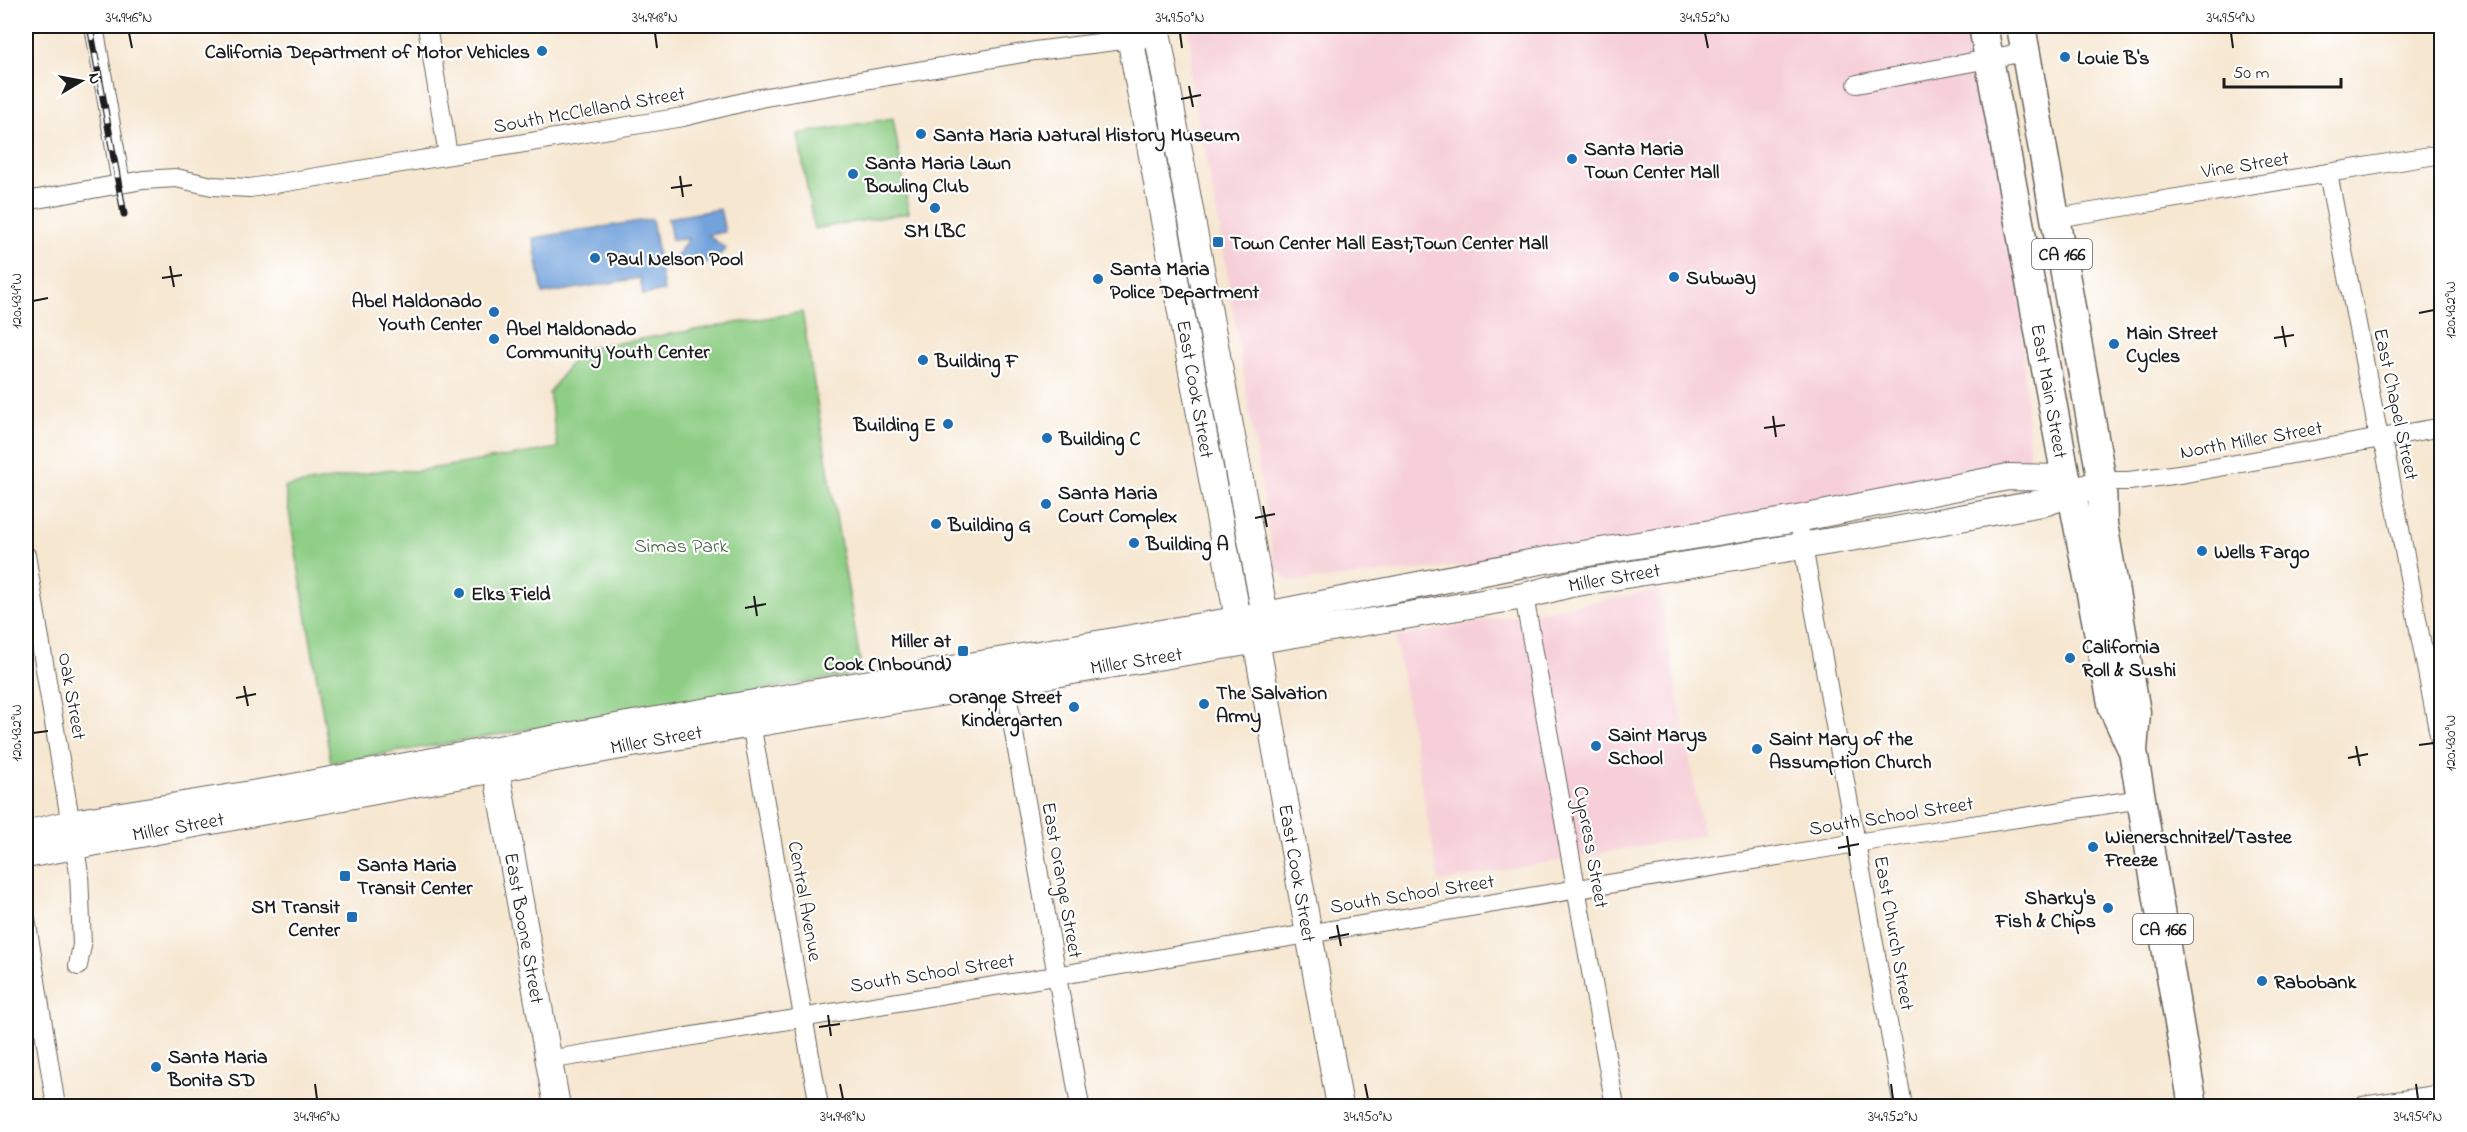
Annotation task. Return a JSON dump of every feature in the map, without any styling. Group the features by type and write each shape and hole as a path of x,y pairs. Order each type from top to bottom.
{"main road":[{"name":"East Main Street","path":"1983,26 2113,708 2133,751"},
{"name":"East Main Street","path":"2023,39 2102,482 2103,524 2136,712 2133,751 2193,1107"}],"street":[{"path":"94,26 121,184"},
{"path":"427,26 448,155"},
{"name":"South McClelland Street","path":"26,201 121,184 176,178 212,186 250,188 683,117 760,98 1035,51 1130,32 1157,32"},
{"name":"East Cook Street","path":"1130,32 1238,619"},
{"name":"East Cook Street","path":"1157,32 1265,615"},
{"path":"1857,84 1990,59 2023,39"},
{"name":"Vine Street","path":"2056,218 2442,154"},
{"name":"East Chapel Street","path":"2328,173 2379,438 2385,450 2439,719 2442,751"},
{"path":"1187,338 1213,334"},
{"name":"North Miller Street","path":"2102,482 2129,482 2231,467 2442,428"},
{"name":"Miller Street","path":"1003,671 1238,619 1540,561 1797,519 2008,477 2069,486 2102,482"},
{"name":"Miller Street","path":"26,855 74,834 282,789 494,759 1003,671 1256,640 1524,596 1571,584 2047,502 2069,486"},
{"name":"East Church Street","path":"1797,519 1903,1107"},
{"name":"Oak Street","path":"26,555 79,873 82,945 78,966"},
{"name":"Cypress Street","path":"1524,596 1615,1107"},
{"path":"1238,619 1256,640 1265,615"},
{"name":"East Cook Street","path":"1256,640 1340,1107"},
{"name":"East Orange Street","path":"1003,671 1080,1107"},
{"name":"Central Avenue","path":"750,713 819,1107"},
{"name":"East Boone Street","path":"494,759 557,1107"},
{"name":"South School Street","path":"549,1060 803,1016 1856,843 2141,799"},
{"name":"Miller Street","path":"26,834 74,834"},
{"path":"26,918 56,1107"},
{"path":"2363,1107 2442,1094"}],"shaded area":[{"path":"1188,26 1981,26 2017,229 2030,468 1492,563 1290,582 1275,569 1219,224 1189,73 1192,55"},
{"path":"1659,590 1703,835 1439,882 1395,637"}],"green space":[{"name":"Santa Maria Lawn Bowling Club","path":"893,118 909,213 814,229 798,134"},
{"name":"Simas Park","path":"802,312 862,673 331,763 285,487 385,470 417,471 558,448 549,393 581,349"}],"water":[{"path":"720,209 725,232 708,235 726,249 702,263 696,264 675,259 688,239 672,240 668,218"},
{"path":"652,219 664,291 643,295 640,278 543,294 533,238"}],"railway":[{"path":"90,26 124,214"}],"place":[{"name":"California Department of Motor Vehicles","path":"542,51"},
{"name":"Louie B's","path":"2065,57"},
{"name":"Santa Maria Natural History Museum","path":"921,134"},
{"name":"Santa Maria Town Center Mall","path":"1572,159"},
{"name":"Santa Maria Lawn Bowling Club","path":"853,174"},
{"name":"SM LBC","path":"935,208"},
{"name":"Town Center Mall East;Town Center Mall","path":"1218,242"},
{"name":"Paul Nelson Pool","path":"595,258"},
{"name":"Subway","path":"1674,277"},
{"name":"Santa Maria Police Department","path":"1098,279"},
{"name":"Abel Maldonado Youth Center","path":"494,312"},
{"name":"Abel Maldonado Community Youth Center","path":"494,339"},
{"name":"Main Street Cycles","path":"2114,344"},
{"name":"Building F","path":"923,360"},
{"name":"Building E","path":"948,424"},
{"name":"Building C","path":"1047,438"},
{"name":"Santa Maria Court Complex","path":"1046,504"},
{"name":"Building G","path":"936,524"},
{"name":"Building A","path":"1134,543"},
{"name":"Wells Fargo","path":"2202,551"},
{"name":"Elks Field","path":"459,593"},
{"name":"Miller at Cook (Inbound)","path":"963,651"},
{"name":"California Roll & Sushi","path":"2070,658"},
{"name":"The Salvation Army","path":"1204,704"},
{"name":"Orange Street Kindergarten","path":"1074,707"},
{"name":"Saint Marys School","path":"1596,746"},
{"name":"Saint Mary of the Assumption Church","path":"1757,749"},
{"name":"Wienerschnitzel/Tastee Freeze","path":"2093,847"},
{"name":"Santa Maria Transit Center","path":"345,876"},
{"name":"Sharky's Fish & Chips","path":"2108,908"},
{"name":"SM Transit Center","path":"352,917"},
{"name":"Rabobank","path":"2262,981"},
{"name":"Santa Maria Bonita SD","path":"156,1067"}]}
